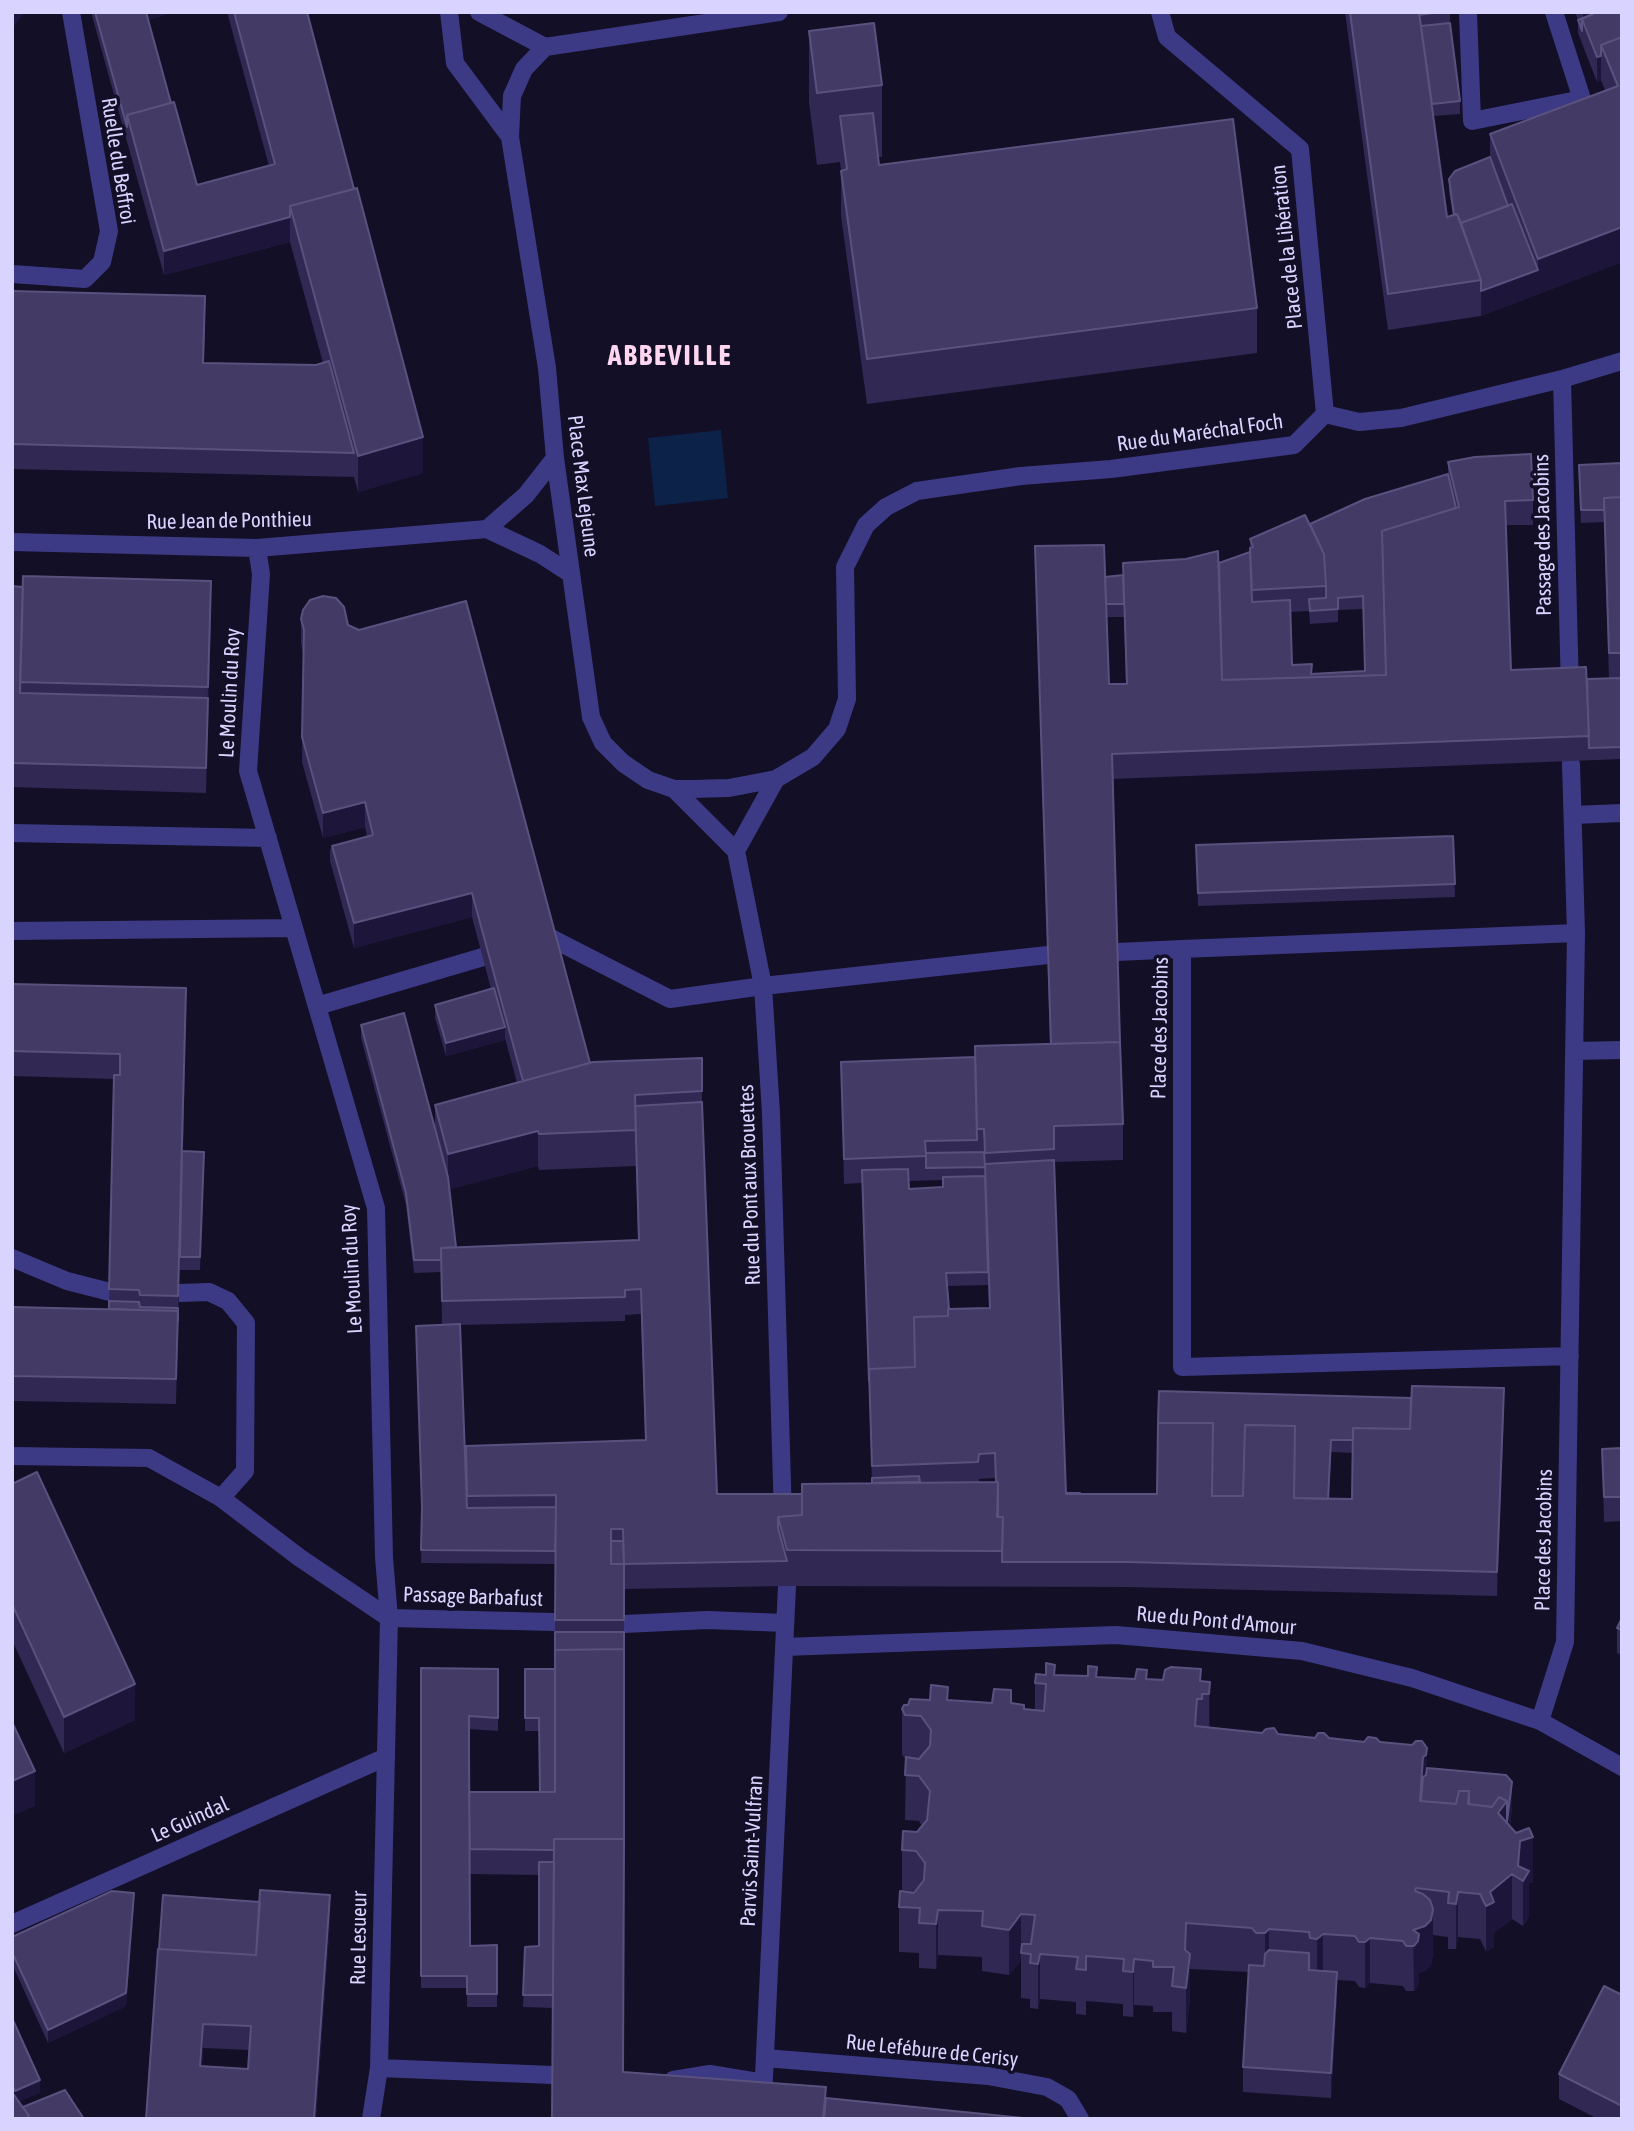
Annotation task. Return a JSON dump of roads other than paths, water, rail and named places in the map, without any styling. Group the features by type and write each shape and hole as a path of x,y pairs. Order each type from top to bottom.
{"street":[{"name":"Ruelle du Beffroi","path":"12,274 85,279 102,262 109,231 71,12"},
{"path":"449,12 455,63 510,137"},
{"path":"479,12 545,47 779,12"},
{"name":"Place de la Libération","path":"1160,12 1167,37 1300,149 1325,414"},
{"path":"1468,12 1472,121 1582,99 1554,12"},
{"name":"Place Max Lejeune","path":"545,47 524,69 512,96 510,137 547,368 555,458 591,717 603,743 623,763 648,780 674,789 729,788 776,779 813,757 837,729 847,699 845,567"},
{"path":"1325,414 1359,422 1401,418 1562,379 1622,361"},
{"name":"Passage des Jacobins","path":"1562,379 1570,690"},
{"name":"Rue du Maréchal Foch","path":"845,567 866,525 886,507 917,491 1021,475 1111,469 1294,445 1325,414"},
{"path":"487,529 526,495 555,458"},
{"name":"Rue Jean de Ponthieu","path":"12,542 257,548 487,529 540,554 571,574"},
{"name":"Le Moulin du Roy","path":"257,548 261,574 248,771 376,1208 384,1558 389,1618 386,1757"},
{"path":"1571,764 1576,933"},
{"path":"674,789 736,851 776,779"},
{"path":"1573,815 1622,813"},
{"path":"12,833 268,838"},
{"name":"Rue du Pont aux Brouettes","path":"736,851 763,986 771,1113 783,1521"},
{"path":"12,931 294,928"},
{"name":"Place des Jacobins","path":"1540,1721 1565,1642 1570,1356 1576,933 1182,949 1182,1367 1570,1356"},
{"path":"549,937 670,999 763,986 1048,955"},
{"path":"1117,952 1182,949"},
{"path":"317,1006 483,957"},
{"path":"1574,1051 1622,1050"},
{"path":"12,1258 67,1281 110,1292"},
{"path":"179,1293 209,1292 228,1301 246,1323 245,1471 221,1498"},
{"path":"12,1456 149,1458 221,1498 300,1558 389,1618"},
{"name":"Parvis Saint-Vulfran","path":"762,2119 787,1586"},
{"name":"Passage Barbafust","path":"389,1618 555,1622"},
{"path":"624,1624 708,1620 785,1623"},
{"name":"Rue du Pont d'Amour","path":"784,1647 1116,1635 1302,1651 1412,1678 1540,1721 1622,1767"},
{"name":"Le Guindal","path":"12,1924 386,1757"},
{"name":"Rue Lesueur","path":"371,2119 379,2068 386,1757"},
{"name":"Rue Lefébure de Cerisy","path":"765,2058 988,2076 1048,2087 1068,2099 1080,2119"},
{"path":"379,2068 553,2075"},
{"path":"658,2080 681,2081 710,2074 764,2083"}],"water":[{"path":"721,430 728,498 655,506 648,438"}],"district":[{"name":"ABBEVILLE","path":"670,356"}]}
